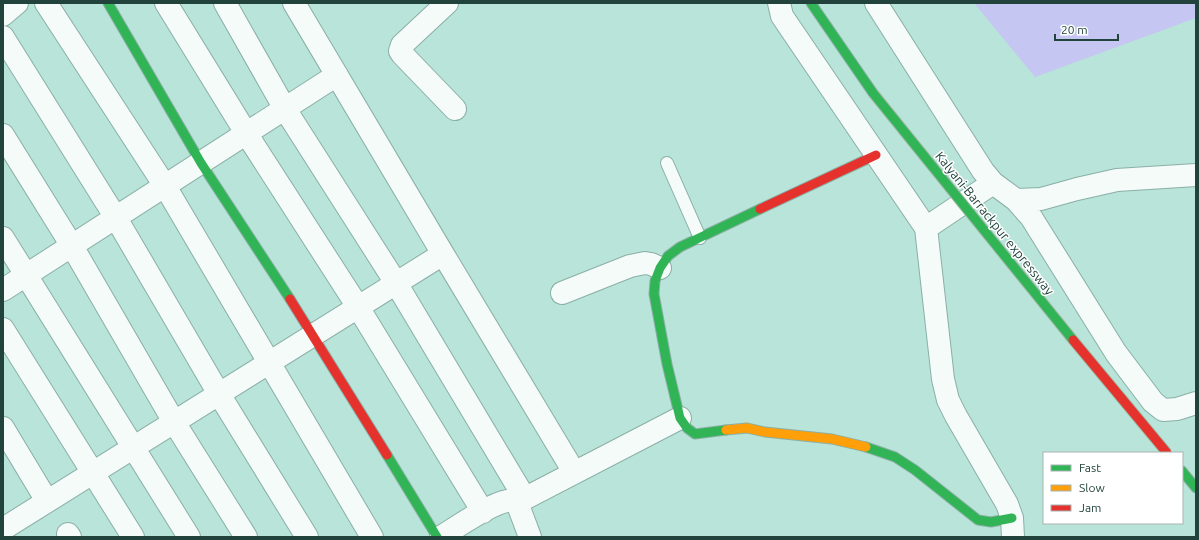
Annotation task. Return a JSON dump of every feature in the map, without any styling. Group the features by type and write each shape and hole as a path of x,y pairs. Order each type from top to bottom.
{"main road":[{"path":"108,3 201,163 313,335 437,537"},
{"name":"Kalyani-Barrackpur expressway","path":"811,3 873,93 1060,325 1166,452"},
{"path":"876,155 680,247 668,256 654,281 654,294 667,364 680,418 687,428 694,434 747,428 765,432 860,445 895,457 915,470 978,520 1013,528"},
{"path":"1183,472 1196,488"}],"street":[{"path":"3,15 17,3"},
{"path":"46,3 165,186 372,537"},
{"path":"166,3 246,133 358,307 483,512"},
{"path":"225,3 285,109 396,283 522,499"},
{"path":"294,3 574,472"},
{"path":"447,3 402,45 400,51 455,109"},
{"path":"779,3 782,16 926,228 943,379 948,400 1007,504 1013,528"},
{"path":"876,3 983,171 993,183 1016,200 1031,217 1116,353 1153,402 1162,410 1176,409 1196,403"},
{"path":"3,37 116,218 219,394 306,537"},
{"path":"3,290 337,75"},
{"path":"3,135 72,246 174,422 246,537"},
{"path":"1016,200 1041,199 1117,180 1196,175"},
{"path":"926,228 993,183"},
{"path":"3,238 189,537"},
{"path":"8,526 443,254"},
{"path":"562,293 630,266 645,263 660,268"},
{"path":"3,329 133,537"},
{"path":"441,537 501,503 522,499 680,418"},
{"path":"3,428 47,501"},
{"path":"522,499 518,505 530,537"}],"lane":[{"path":"667,164 700,238"}],"water":[{"path":"974,3 1196,3 1196,18 1035,77"}],"traffic: fast":[{"path":"108,3 201,163 290,299"},
{"path":"811,3 873,93"},
{"path":"873,93 1073,340"},
{"path":"726,430 695,434 687,428 680,418 667,364 654,294 655,281 660,268 668,256 680,247 760,209"},
{"path":"866,447 895,457 915,470 978,520 991,522 1012,518"},
{"path":"387,455 437,537"},
{"path":"1183,472 1196,488"}],"traffic: slow":[{"path":"726,430 747,428 765,432 832,439 866,447"}],"traffic: jam":[{"path":"760,209 876,155"},
{"path":"290,299 387,455"},
{"path":"1073,340 1166,452"}]}
